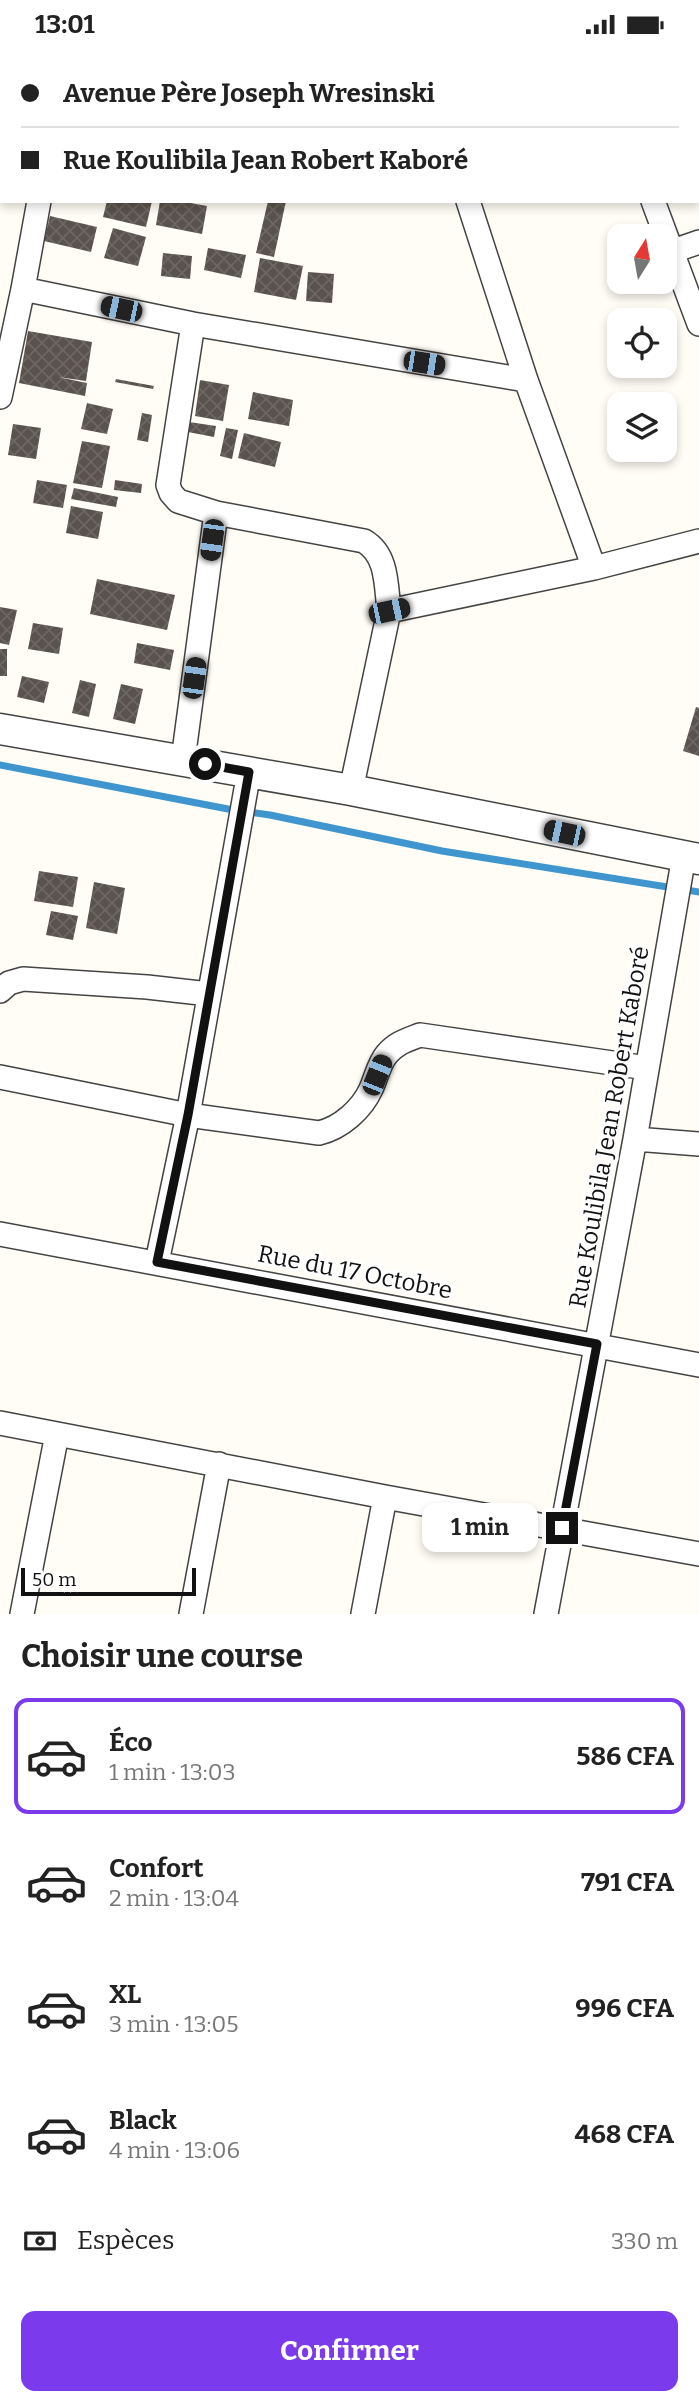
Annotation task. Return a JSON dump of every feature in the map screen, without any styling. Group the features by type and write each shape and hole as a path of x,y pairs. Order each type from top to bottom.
{"street":[{"path":"0,397 39,203"},
{"path":"469,203 526,380 594,568"},
{"path":"654,203 662,224"},
{"path":"677,250 699,242"},
{"path":"677,262 699,324"},
{"path":"23,289 194,324 526,380"},
{"path":"194,324 168,485 171,493 178,501 216,513 364,541 381,557 389,611 351,790"},
{"path":"183,760 216,513"},
{"path":"389,611 594,568 699,541"},
{"path":"0,729 183,760 245,798 351,790 685,873"},
{"path":"157,1262 188,1115 245,798"},
{"name":"Rue Koulibila Jean Robert Kaboré","path":"546,1614 685,873"},
{"path":"0,991 9,983 23,979 209,994"},
{"path":"0,1077 188,1115 319,1133 332,1130 345,1122 370,1093 385,1056 400,1042 419,1035 647,1068"},
{"path":"635,1139 699,1144"},
{"name":"Rue du 17 Octobre","path":"0,1234 699,1365"},
{"path":"0,1423 699,1554"},
{"path":"22,1614 57,1434"},
{"path":"191,1614 219,1464"},
{"path":"363,1614 384,1497"}],"building":[{"path":"106,203 152,203 146,227 103,217"},
{"path":"160,203 207,206 202,234 156,225"},
{"path":"268,203 286,203 274,257 256,253"},
{"path":"50,216 97,227 91,252 44,241"},
{"path":"113,228 146,237 138,266 104,258"},
{"path":"208,248 246,255 241,278 204,270"},
{"path":"163,253 192,256 190,279 161,276"},
{"path":"260,258 303,266 296,300 254,292"},
{"path":"308,272 334,274 332,303 306,301"},
{"path":"28,331 92,342 86,381 58,377 87,383 85,396 19,383"},
{"path":"116,379 154,386 153,389 115,382"},
{"path":"200,380 229,385 223,421 195,416"},
{"path":"253,392 293,400 289,426 248,419"},
{"path":"87,403 113,409 107,434 81,429"},
{"path":"142,413 152,415 148,442 137,440"},
{"path":"189,422 216,426 214,437 188,432"},
{"path":"13,424 41,428 36,459 8,455"},
{"path":"226,428 238,430 232,459 220,456"},
{"path":"244,433 281,442 275,467 238,458"},
{"path":"82,441 110,446 102,488 73,483"},
{"path":"37,480 67,485 63,508 33,503"},
{"path":"115,480 142,484 141,493 114,490"},
{"path":"74,488 118,497 116,507 71,499"},
{"path":"71,506 103,512 98,539 66,533"},
{"path":"97,579 175,595 167,630 90,614"},
{"path":"0,607 17,610 9,645 0,643"},
{"path":"33,623 63,628 59,654 28,649"},
{"path":"137,643 174,650 170,670 134,663"},
{"path":"0,649 7,649 7,676 0,676"},
{"path":"22,676 49,682 44,703 17,697"},
{"path":"80,680 96,684 89,717 72,713"},
{"path":"121,684 143,689 135,724 113,719"},
{"path":"696,707 699,708 699,756 683,751"},
{"path":"39,871 78,877 73,907 34,901"},
{"path":"94,882 125,888 117,934 86,928"},
{"path":"51,911 78,916 73,940 46,935"}],"waterway":[{"path":"0,765 270,815 442,851 699,892"}],"route":[{"path":"205,764 249,772 188,1115 157,1262 597,1344 562,1528"}]}
